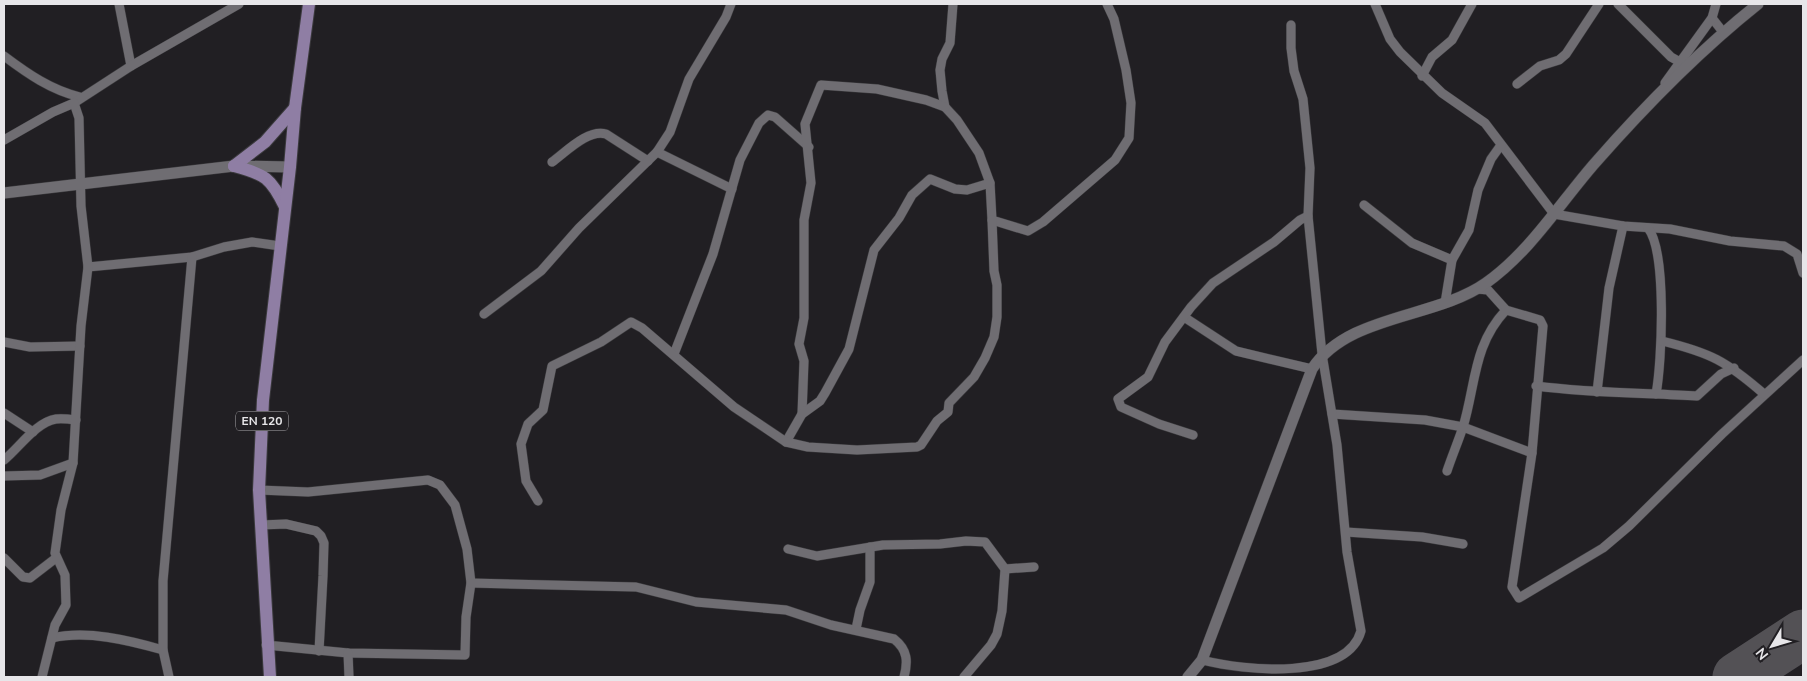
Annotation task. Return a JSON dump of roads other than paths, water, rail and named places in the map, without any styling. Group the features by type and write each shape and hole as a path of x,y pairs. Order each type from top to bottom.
{"main road":[{"name":"EN 120","path":"270,677 266,645 259,490 263,400 286,207 295,108 309,4"},
{"path":"234,166 265,142 295,108"},
{"path":"234,166 269,179 276,187 286,207"}],"street":[{"path":"119,4 131,66"},
{"path":"4,140 77,100 131,66 239,4"},
{"path":"484,314 541,271 579,228 657,152 670,132 689,79 726,17 731,4"},
{"path":"945,107 940,70 942,59 950,43 953,4"},
{"path":"992,220 1028,231 1034,228 1096,178 1123,150 1129,138 1131,103 1126,70 1114,18 1107,4"},
{"path":"1375,4 1390,39 1422,76 1484,123 1554,214 1623,226 1670,229 1730,241 1784,246 1797,254 1803,273"},
{"path":"1422,76 1432,57 1452,40 1472,4"},
{"path":"1517,84 1540,66 1559,60 1566,54 1599,4"},
{"path":"1618,4 1671,57 1680,62"},
{"path":"1651,102 1712,18 1716,4"},
{"path":"1188,677 1202,660 1312,369 1322,354 1367,328 1444,303 1477,289 1513,260 1554,214 1596,162 1651,102 1724,32 1758,4"},
{"path":"1712,18 1724,32"},
{"path":"1202,660 1248,669 1313,674 1348,655 1360,638 1361,631 1346,532 1332,414 1322,354 1308,216 1310,168 1303,99 1297,83 1291,48 1291,25"},
{"path":"4,56 43,83 77,100"},
{"path":"538,501 526,481 521,444 528,424 543,410 552,366 601,342 631,322 638,325 674,354 744,414 786,442 802,446 857,450 912,448 921,445 937,421 948,412 950,403 974,377 985,358 994,336 997,317 998,285 994,271 990,183 979,153 957,120 945,107 926,100 876,89 820,86 806,124 810,183 804,220 804,318 799,344 804,361 802,414"},
{"path":"42,677 55,625 66,605 65,574 56,558 61,510 73,463 80,346 88,267 81,206 82,185 77,100"},
{"path":"674,354 713,254 740,160 763,118 768,115 781,120 809,147"},
{"path":"552,162 592,133 601,132 648,161"},
{"path":"1444,303 1452,260 1469,230 1478,190 1491,159 1501,145"},
{"path":"657,152 732,189"},
{"path":"4,193 234,166 290,167"},
{"path":"786,442 802,414 820,401 849,349 855,333 862,294 869,277 874,250 899,218 912,195 930,179 955,190 967,190 990,183"},
{"path":"1364,205 1412,243 1452,260"},
{"path":"1193,435 1146,419 1121,407 1118,399 1148,376 1165,342 1213,283 1237,269 1300,220 1308,216"},
{"path":"1597,392 1610,288 1623,226"},
{"path":"1648,228 1655,240 1662,289 1662,341 1656,394"},
{"path":"88,267 192,257 224,247 252,242 280,246"},
{"path":"169,677 163,650 163,581 192,257"},
{"path":"1477,289 1490,292 1506,310 1542,323 1532,454 1512,587 1519,598 1573,564 1603,548 1764,394 1803,360"},
{"path":"1447,471 1463,427 1479,353 1492,327 1506,310"},
{"path":"1184,318 1236,351 1312,369"},
{"path":"1662,341 1710,354 1734,368 1764,394"},
{"path":"4,342 30,347 80,346"},
{"path":"1536,386 1597,392 1697,396 1721,374 1734,368"},
{"path":"4,413 33,432"},
{"path":"1332,414 1425,420 1463,427 1532,454"},
{"path":"4,460 33,432 53,419 76,420"},
{"path":"4,476 40,475 73,463"},
{"path":"259,490 308,492 428,480 440,485 455,505 468,549 471,583 466,616 465,655 348,653 266,645"},
{"path":"261,525 286,524 316,531 324,542 324,576 319,651"},
{"path":"1346,532 1422,537 1463,544"},
{"path":"788,549 817,556 870,547 981,541 989,545 1005,569 1002,612 997,634 992,645 964,677"},
{"path":"856,629 860,610 870,582 870,547"},
{"path":"4,558 23,577 30,578 56,558"},
{"path":"1005,569 1034,567"},
{"path":"471,583 636,588 696,602 786,610 831,625 856,629 894,639 901,644 908,663 904,677"},
{"path":"52,638 78,635 136,642 163,650"},
{"path":"348,653 349,677"}]}
